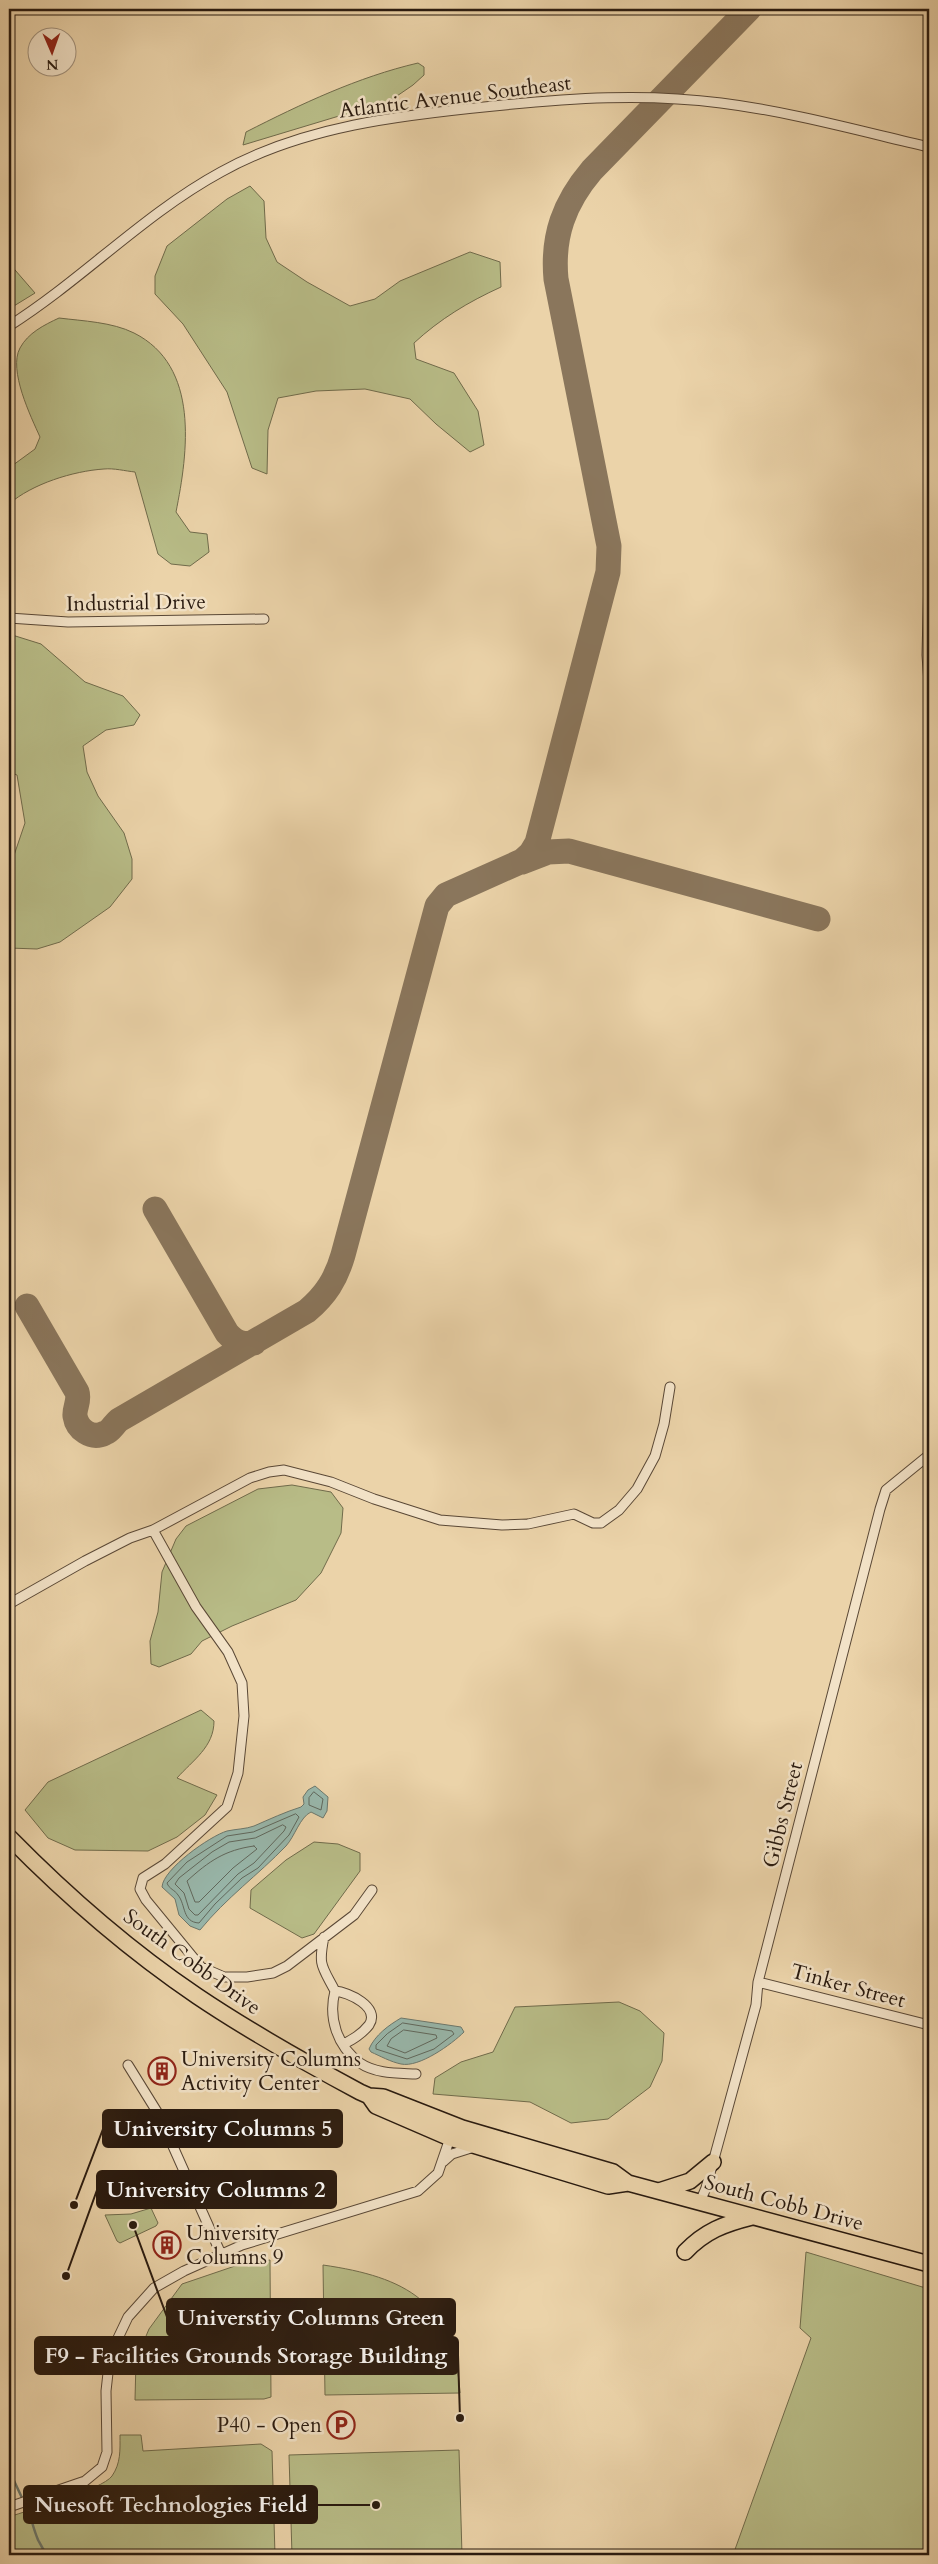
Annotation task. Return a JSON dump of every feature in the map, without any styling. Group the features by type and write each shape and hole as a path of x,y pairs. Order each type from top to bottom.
{"main road":[{"name":"South Cobb Drive","path":"9,1837 90,1913 168,1976 281,2049 369,2096 383,2097 456,2133 475,2146 608,2186 628,2183"},
{"name":"South Cobb Drive","path":"456,2133 613,2172 628,2183 929,2264"},
{"path":"659,2191 690,2181 713,2162"},
{"path":"685,2252 699,2238 712,2229 754,2217"}],"street":[{"name":"Atlantic Avenue Southeast","path":"9,326 59,292 89,266 178,198 220,172 270,149 342,128 457,110 548,100 663,97 720,102 783,112 929,147"},
{"path":"929,576 927,656 929,683"},
{"name":"Industrial Drive","path":"9,618 68,622 264,619"},
{"path":"9,1604 85,1560 130,1538 153,1530 250,1478 269,1472 284,1470 331,1482 374,1499 440,1520 502,1525 528,1524 574,1514 593,1523 601,1523 619,1510 637,1489 655,1456 664,1424 670,1387"},
{"name":"Gibbs Street","path":"700,2202 713,2162 756,2005 758,1982 880,1509 886,1490 929,1455"},
{"path":"153,1530 196,1607 228,1652 242,1683 244,1716 238,1773 227,1806 165,1864 143,1878 140,1889 193,1959 211,1973 224,1977 273,1973 287,1966 354,1915 372,1890"},
{"path":"324,1937 319,1955 320,1961 335,1991 332,2011 336,2034 361,2063 393,2073 416,2074"},
{"name":"Tinker Street","path":"758,1982 929,2025"},
{"path":"335,1991 356,1998 366,2005 371,2018 370,2024 357,2037 344,2044"},
{"path":"128,2065 154,2107 221,2254"},
{"path":"443,2162 444,2152 456,2133"},
{"path":"9,2508 91,2478 102,2468 105,2461 107,2373 114,2345 128,2317 154,2288 221,2254 251,2242 412,2194 432,2181 443,2162 452,2154 475,2146"}],"green space":[{"path":"418,63 424,67 424,75 413,85 375,111 339,116 243,145 246,132 288,111 330,92"},
{"path":"250,186 264,201 266,238 277,262 307,282 350,306 375,299 400,281 470,252 500,262 501,287 455,312 414,343 416,359 454,373 478,411 484,445 470,452 436,424 410,399 365,389 316,391 278,398 268,430 267,474 252,468 227,392 183,324 155,294 155,276 167,246 227,199"},
{"path":"9,263 35,293 9,309"},
{"path":"59,318 107,324 125,329 155,348 170,366 179,388 184,412 184,463 176,512 190,532 207,534 209,552 190,566 171,564 158,554 135,472 104,469 79,472 29,490 9,504 9,468 35,449 40,437 22,393 17,368 17,357 20,348 27,338"},
{"path":"9,634 41,644 85,682 123,696 140,715 134,725 106,730 83,746 87,772 98,796 124,833 132,859 132,879 110,907 60,942 37,949 9,948 9,870 25,823 17,775 9,772"},
{"path":"292,1485 331,1492 343,1508 341,1533 321,1573 296,1600 232,1626 202,1641 191,1654 159,1667 151,1664 150,1641 158,1612 162,1572 176,1539 186,1526 258,1489"},
{"path":"201,1710 214,1721 213,1730 207,1746 177,1778 217,1795 205,1815 177,1837 148,1851 75,1850 48,1838 25,1810 48,1782"},
{"path":"314,1842 338,1844 360,1853 360,1871 314,1934 302,1938 250,1908 251,1890 286,1860"},
{"path":"619,2002 640,2011 664,2033 662,2061 650,2087 608,2119 571,2123 530,2102 433,2094 435,2078 461,2062 493,2052 515,2007"},
{"path":"151,2208 158,2223 156,2226 120,2243 117,2241 105,2215 131,2214"},
{"path":"806,2252 929,2289 929,2555 733,2555 811,2338 800,2328"},
{"path":"270,2260 271,2397 264,2399 135,2400 136,2360 149,2329 182,2284 235,2266"},
{"path":"323,2265 379,2277 401,2287 420,2299 436,2316 448,2336 456,2362 460,2393 325,2395"},
{"path":"120,2435 141,2435 143,2451 261,2444 272,2451 275,2555 9,2555 9,2517 80,2493 112,2476 119,2456"},
{"path":"459,2450 462,2555 292,2555 289,2455"}],"water":[{"path":"315,1786 328,1797 327,1811 323,1818 311,1812 307,1814 286,1846 220,1907 200,1930 190,1926 179,1915 175,1899 162,1887 170,1871 188,1854 219,1834 248,1828 301,1807 304,1804 303,1797 308,1790"},
{"path":"401,2018 461,2027 464,2032 452,2043 435,2054 426,2059 408,2064 393,2062 371,2052 369,2049 379,2035"}],"waterway":[{"path":"9,2470 23,2500"},
{"path":"26,2505 37,2537 48,2555"}],"taxiway":[{"path":"27,1306 77,1392 76,1421 86,1432 100,1435 109,1431 119,1420 307,1311 320,1299 334,1279 343,1255 437,906 446,895 522,861 531,853 537,843 608,572 609,546 556,279 556,248 562,221 574,195 592,170 749,9"},
{"path":"522,862 548,852 569,851 818,919"},
{"path":"155,1209 227,1333 239,1342 246,1344 254,1343"}],"place":[{"name":"University Columns Activity Center","path":"162,2071"},
{"name":"University Columns 5","path":"74,2205"},
{"name":"Universtiy Columns Green","path":"133,2225"},
{"name":"University Columns 9","path":"167,2245"},
{"name":"University Columns 2","path":"66,2276"},
{"name":"F9 - Facilities Grounds Storage Building","path":"460,2418"},
{"name":"P40 - Open","path":"341,2425"},
{"name":"Nuesoft Technologies Field","path":"376,2505"}]}
